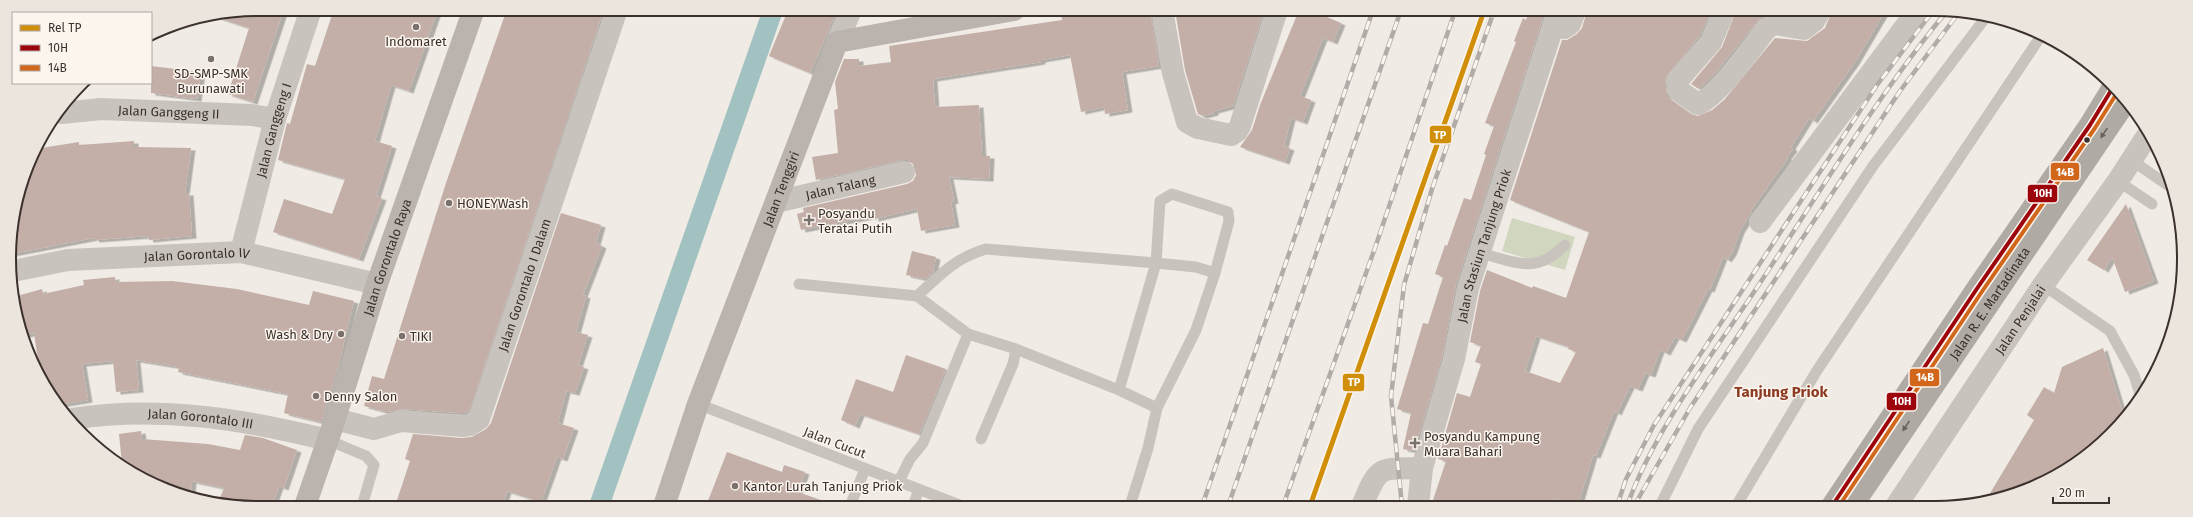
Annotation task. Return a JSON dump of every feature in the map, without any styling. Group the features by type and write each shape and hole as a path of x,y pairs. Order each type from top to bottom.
{"highway":[{"name":"Jalan R. E. Martadinata","path":"1835,501 1976,290 2090,125 2110,92"},
{"name":"Jalan R. E. Martadinata","path":"1855,501 2123,106"}],"street":[{"name":"Jalan Ganggeng I","path":"241,252 275,119 309,16"},
{"name":"Jalan Gorontalo Raya","path":"306,501 335,419 377,284 472,16"},
{"name":"Jalan Gorontalo I Dalam","path":"335,419 374,429 409,421 462,426 470,425 479,418 615,16"},
{"path":"837,42 848,16"},
{"path":"837,42 936,17 947,16"},
{"path":"1163,16 1177,92 1187,122 1198,128 1231,135 1237,131 1240,126 1275,16"},
{"path":"1556,19 1564,28 1570,24 1573,16"},
{"path":"1722,16 1711,42 1677,81 1678,90 1698,104 1704,102 1720,86 1767,28 1775,24 1804,29 1814,21 1817,16"},
{"path":"1760,222 1913,16"},
{"name":"Jalan Stasiun Tanjung Priok","path":"1419,501 1422,468 1454,359 1468,288 1556,19"},
{"name":"Jalan Tenggiri","path":"666,501 698,404 837,42"},
{"name":"Jalan Ganggeng II","path":"65,113 101,109 252,115 275,119"},
{"name":"Jalan Penjalai","path":"1899,501 2043,285 2118,181 2146,138"},
{"name":"Jalan Talang","path":"776,202 904,172"},
{"name":"Jalan Gorontalo IV","path":"17,270 68,260 241,252 377,284"},
{"name":"Jalan Gorontalo III","path":"77,419 167,413 204,416 276,427 328,440"},
{"path":"1364,501 1373,479 1385,469 1422,468"}],"lane":[{"path":"1662,501 1698,430 1878,160 1983,21"},
{"path":"1739,501 1816,372 2039,39"},
{"path":"2131,160 2165,183"},
{"path":"2118,181 2152,204"},
{"path":"1119,390 1156,263 1160,201 1172,194 1228,212 1229,221 1215,273 1196,330 1158,408 1146,456 1132,501"},
{"path":"1479,253 1529,265 1553,257 1565,245"},
{"path":"917,296 953,263 969,254 986,249 1196,267 1215,273"},
{"path":"799,284 917,296 968,334 1016,349 1119,390 1158,408"},
{"path":"2043,285 2110,331 2134,375 2139,389"},
{"path":"899,481 910,459 923,443 968,334"},
{"path":"981,439 1013,364 1016,349"},
{"name":"Jalan Cucut","path":"698,404 949,501"},
{"path":"328,440 366,456 374,465 363,501"},
{"path":"852,501 865,468"},
{"path":"915,501 919,489"}],"green space":[{"path":"1512,218 1575,237 1565,270 1502,251"}],"building":[{"path":"282,16 253,102 228,94 249,28 222,19"},
{"path":"332,16 436,16 409,91 391,85 375,141 392,146 376,196 382,198 359,259 273,232 284,199 332,214 345,179 278,160 287,123 290,124 307,64 315,66"},
{"path":"505,16 602,16 469,411 462,413 402,409 386,412 364,406 372,376 384,379 446,183"},
{"path":"786,16 834,16 810,73 769,56"},
{"path":"1062,16 1151,16 1159,66 1122,72 1128,110 1105,114 1104,107 1081,112 1070,55 1041,60 1041,62 933,79 935,107 979,105 982,156 990,156 989,179 949,177 954,201 951,202 955,225 921,231 917,209 874,219 874,216 801,230 797,214 804,212 803,208 907,184 913,181 916,175 913,164 908,160 902,160 816,180 812,157 838,153 834,110 838,109 835,82 844,59 859,59 859,66 891,62 889,46 1062,20"},
{"path":"1176,16 1262,16 1233,106 1214,111 1214,113 1203,116 1198,114 1185,70"},
{"path":"1297,16 1324,16 1341,23 1333,42 1323,38 1300,96 1311,100 1303,122 1291,118 1284,146 1290,148 1285,162 1240,147 1252,130 1260,105"},
{"path":"1527,16 1543,16 1456,284 1442,356 1414,451 1403,449 1411,413 1397,409 1423,323 1428,324 1443,277 1435,274 1445,245 1447,246 1464,198 1471,200 1486,155 1484,154 1494,126 1485,123 1516,42 1514,41 1523,18 1526,20"},
{"path":"1586,16 1709,16 1700,35 1665,78 1667,97 1691,114 1698,116 1712,110 1724,100 1775,38 1807,41 1825,28 1830,16 1882,16 1855,62 1813,121 1809,118 1791,147 1793,149 1787,157 1788,158 1751,210 1752,211 1740,231 1732,253 1727,260 1723,257 1710,290 1708,289 1682,340 1675,337 1666,353 1660,350 1651,375 1645,373 1638,389 1630,386 1617,413 1614,411 1596,456 1593,455 1579,501 1564,501 1554,498 1553,501 1433,501 1446,461 1438,459 1457,393 1470,397 1481,364 1475,362 1481,346 1470,342 1480,291 1487,270 1532,288 1533,286 1566,298 1589,232 1510,200 1562,40 1567,40 1577,34 1582,28","holes":["1536,336 1569,347 1568,349 1576,352 1560,383 1525,371"]},
{"path":"1734,16 1764,16 1761,17 1715,73 1699,89 1691,84 1722,47"},
{"path":"152,66 201,72 197,99 151,93"},
{"path":"134,141 134,147 191,148 185,193 189,193 192,236 149,240 148,236 95,240 94,238 16,253 18,227 24,196 34,166 43,148 79,142 79,145"},
{"path":"2126,204 2154,281 2125,292 2112,257 2104,270 2087,260"},
{"path":"561,213 601,225 596,243 602,246 583,295 586,296 576,332 588,335 578,365 584,367 575,393 566,391 558,423 574,428 563,459 557,457 541,501 507,491 504,501 397,501 410,461 405,459 413,434 461,438 472,437 486,429 491,423"},
{"path":"912,251 936,257 933,272 925,279 906,275"},
{"path":"115,277 115,282 172,281 237,289 309,305 313,291 354,301 338,367 321,422 284,413 288,394 178,372 179,367 136,360 139,390 116,392 113,361 82,364 88,400 65,404 48,380 38,360 34,333 28,334 19,295 42,289 43,294 84,285 83,280"},
{"path":"2103,348 2122,412 2094,441 2056,469 2027,483 1989,495 2034,420 2027,415 2044,387 2054,393 2062,367"},
{"path":"906,355 946,369 919,434 860,414 855,426 841,420 856,379 893,392"},
{"path":"141,431 142,439 208,444 240,450 245,435 263,438 297,450 284,488 279,486 274,501 227,499 220,498 224,488 192,481 191,491 166,483 137,469 121,458 119,434"},
{"path":"727,452 782,472 784,465 805,472 798,492 824,501 708,501"}],"waterway":[{"path":"601,501 771,16"}],"railway":[{"path":"1204,501 1371,16"},
{"path":"1230,501 1399,16"},
{"path":"1285,501 1376,245 1453,16"},
{"path":"1402,501 1391,396 1404,285 1432,189 1492,16"},
{"path":"1619,501 1626,479 1654,425 1877,85 1929,16"},
{"path":"1629,501 1653,449 1669,420 1705,363 1760,283 1873,110 1921,43 1943,17"},
{"path":"1637,501 1690,408 1900,91 1955,17"}],"rail line":[{"name":"TP","path":"1312,501 1482,16"}],"transit line":[{"name":"10H","path":"1835,501 1976,290 2090,125 2110,92"},
{"name":"14B","path":"1842,501 2115,97"}],"place":[{"name":"Indomaret","path":"416,27"},
{"name":"SD-SMP-SMK Burunawati","path":"211,59"},
{"name":"HONEYWash","path":"449,203"},
{"name":"Posyandu Teratai Putih","path":"809,220"},
{"name":"Wash & Dry","path":"341,334"},
{"name":"TIKI","path":"402,336"},
{"name":"Denny Salon","path":"316,396"},
{"name":"Posyandu Kampung Muara Bahari","path":"1415,443"},
{"name":"Kantor Lurah Tanjung Priok","path":"735,486"}],"district":[{"name":"Tanjung Priok","path":"1781,392"}]}
